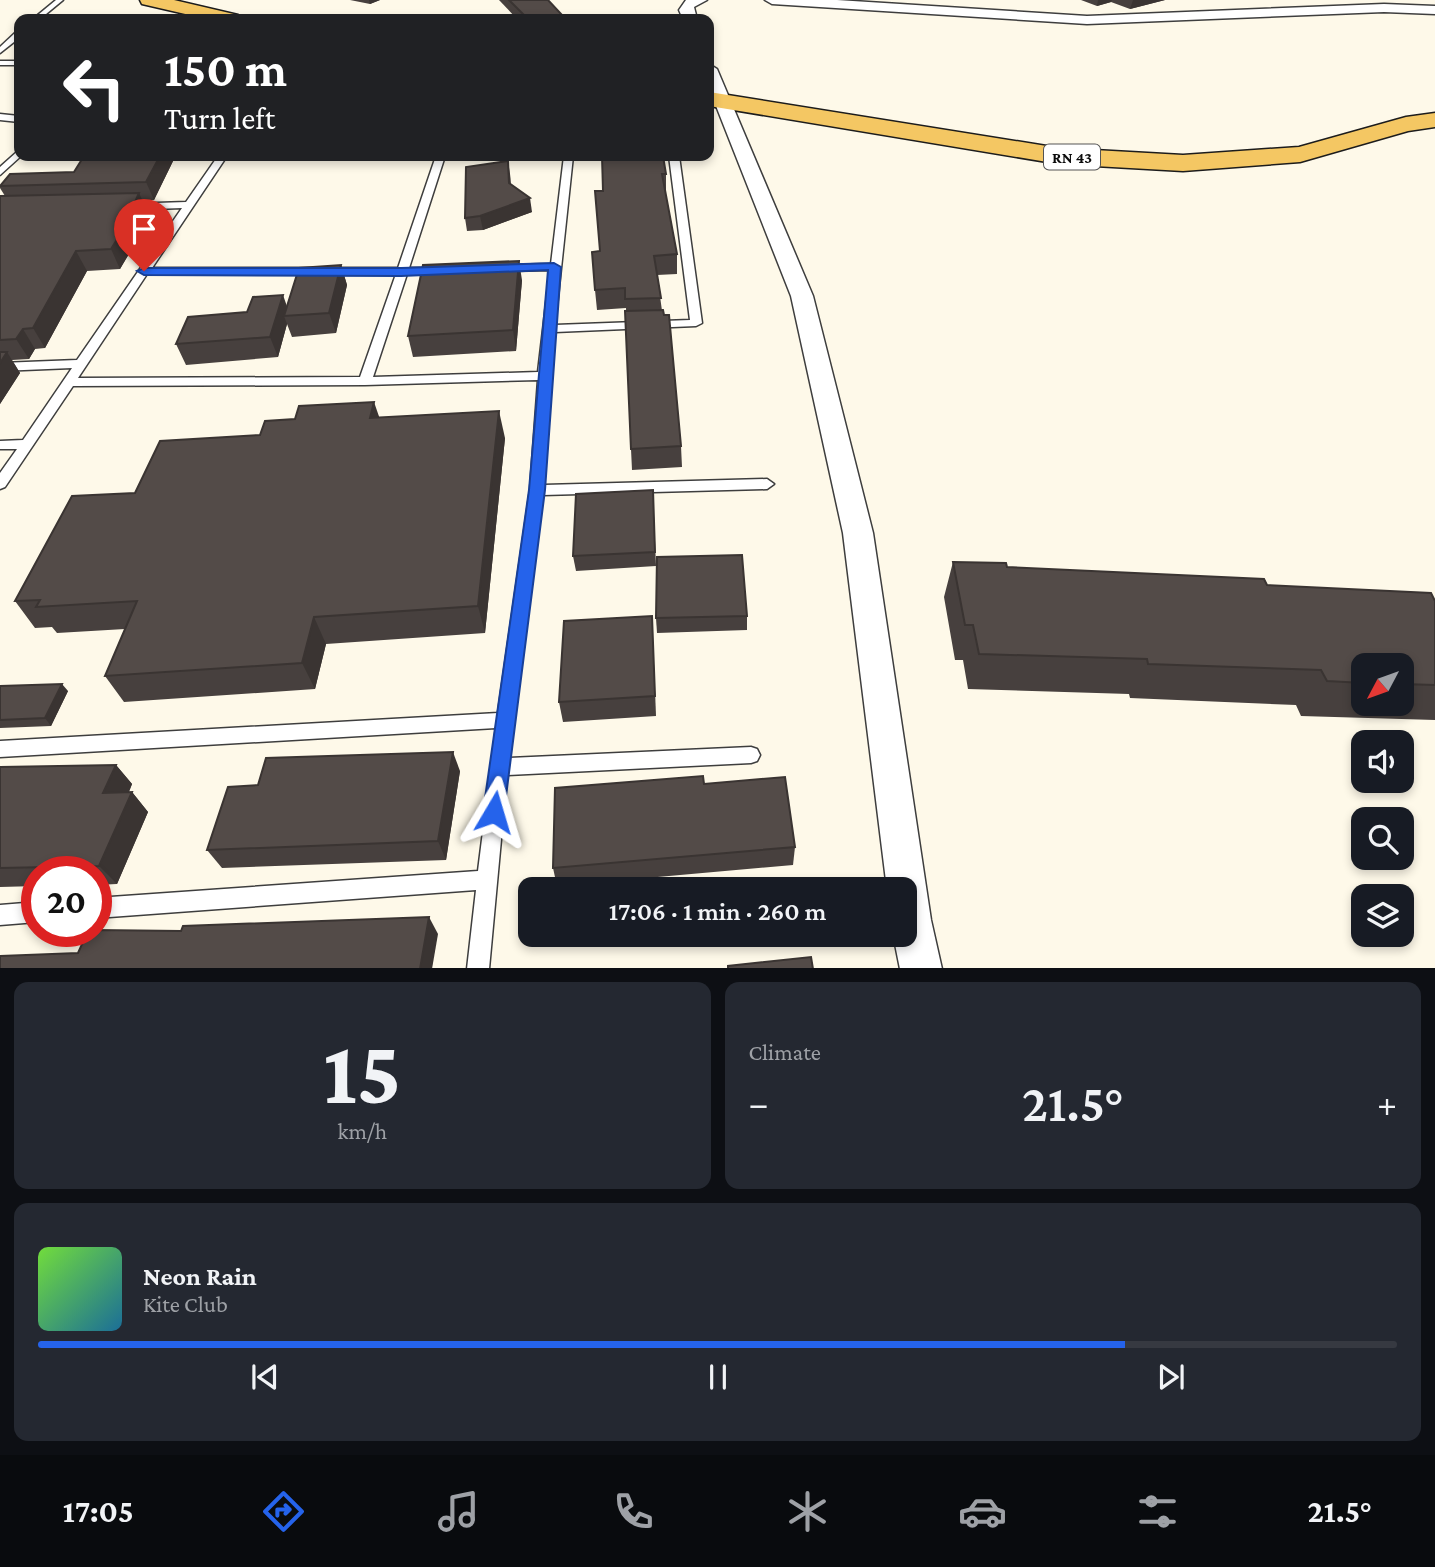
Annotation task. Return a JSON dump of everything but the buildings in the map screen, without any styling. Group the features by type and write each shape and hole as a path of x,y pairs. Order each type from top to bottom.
{"main road":[{"path":"165,2 212,14"},
{"name":"RN 43","path":"714,100 1059,156 1183,163 1300,154 1406,124 1435,120"}],"street":[{"path":"687,14 685,10 688,4 699,0"},
{"path":"772,0 1087,20 1393,4 1435,10"},
{"path":"1048,0 1087,20"},
{"path":"714,100 802,296 852,507 911,920 921,968"}],"lane":[{"path":"42,14 60,0"},
{"path":"0,51 14,38"},
{"path":"0,173 14,158"},
{"path":"0,484 219,161"},
{"path":"365,381 439,161"},
{"path":"478,968 485,880 537,490 554,267 567,161"},
{"path":"550,329 696,323 675,161"},
{"path":"121,207 189,205"},
{"path":"485,269 554,267"},
{"path":"144,271 457,270"},
{"path":"0,367 82,364"},
{"path":"69,382 365,381 544,376"},
{"path":"0,445 27,444"},
{"path":"537,490 767,484"},
{"path":"0,749 505,720"},
{"path":"499,767 751,755"},
{"path":"112,907 485,880"},
{"path":"0,915 21,913"}],"route":[{"path":"144,271 401,272 554,267 537,490 494,812"}]}
